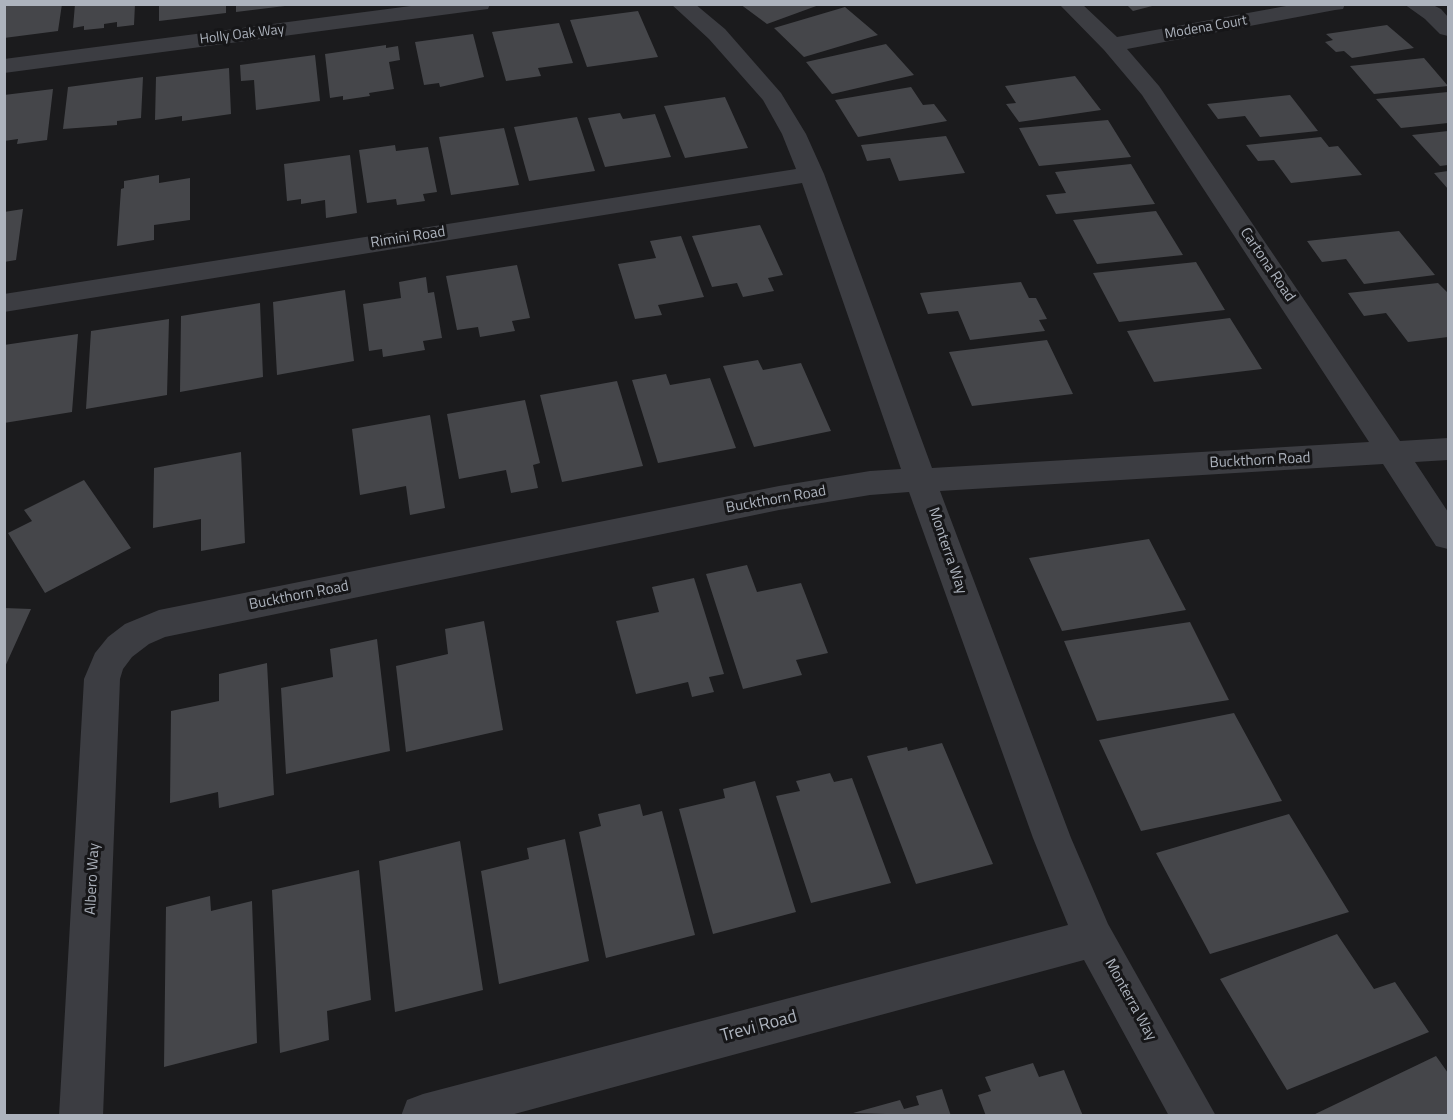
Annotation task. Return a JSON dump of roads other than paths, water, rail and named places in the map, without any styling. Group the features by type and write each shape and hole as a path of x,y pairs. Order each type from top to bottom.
{"street":[{"name":"Holly Oak Way","path":"4,66 480,4"},
{"name":"Monterra Way","path":"681,4 717,34 746,64 773,98 794,134 811,174 979,643 1052,838 1095,938 1194,1116"},
{"name":"Cartona Road","path":"1069,4 1112,45 1151,91 1449,537"},
{"name":"Modena Court","path":"1112,45 1335,4"},
{"path":"1414,4 1433,14 1449,29"},
{"name":"Rimini Road","path":"4,303 811,174"},
{"name":"Buckthorn Road","path":"120,647 137,634 159,624 778,498 870,483 1449,449"},
{"name":"Albero Way","path":"81,1116 102,679 107,663 120,647"},
{"name":"Trevi Road","path":"423,1116 1095,938"}]}
